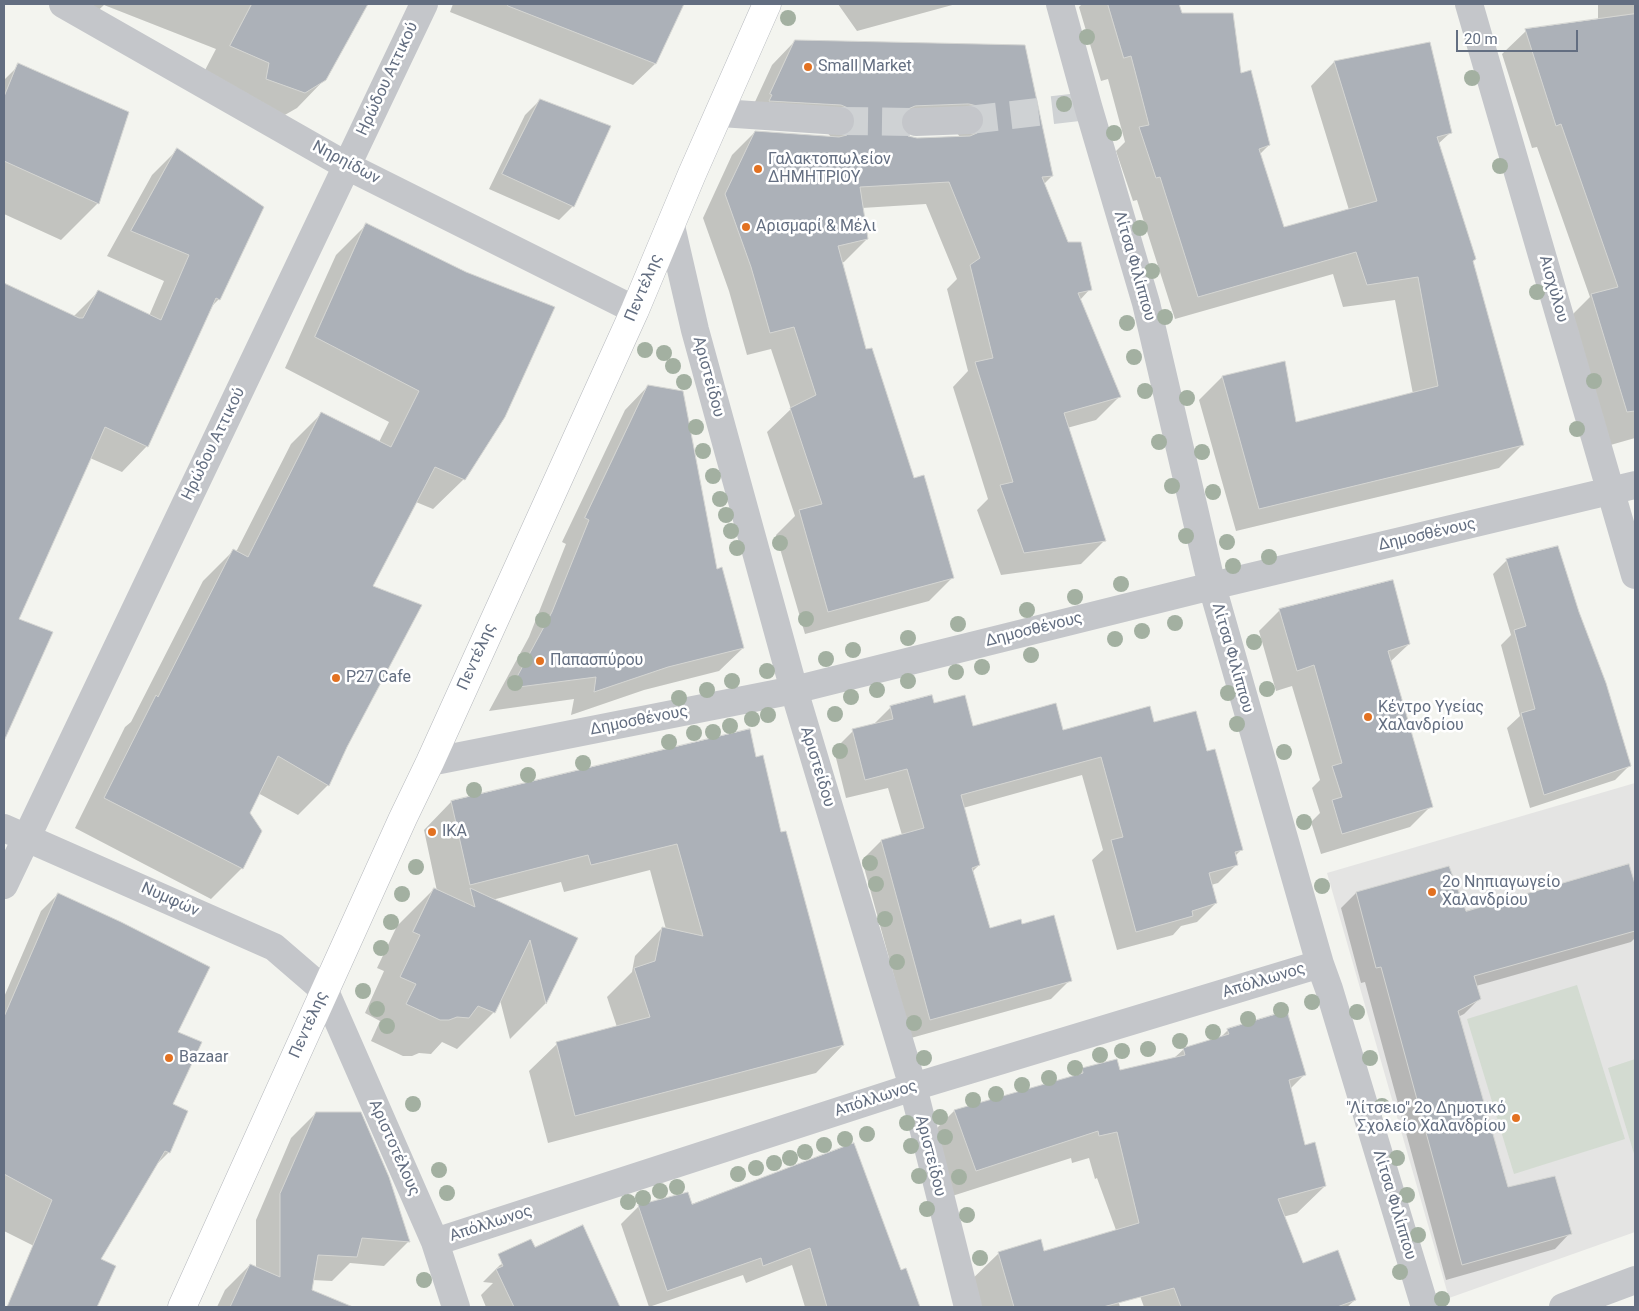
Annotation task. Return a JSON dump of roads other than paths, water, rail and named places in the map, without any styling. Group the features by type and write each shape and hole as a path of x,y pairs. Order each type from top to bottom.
{"main road":[{"name":"Πεντέλης","path":"182,1307 635,310 768,4"}],"street":[{"name":"Νηρηίδων","path":"63,4 347,166 635,310"},
{"name":"Ηρώδου Αττικού","path":"4,885 15,832 347,166 424,4"},
{"name":"Λίτσα Φιλίππου","path":"1060,4 1146,303 1212,586 1320,964 1426,1307"},
{"name":"Αισχύλου","path":"1469,4 1623,488 1635,575"},
{"path":"720,113 840,121"},
{"path":"916,122 969,120"},
{"name":"Αριστείδου","path":"671,226 695,330 794,690 913,1087 968,1307"},
{"name":"Δημοσθένους","path":"430,762 794,690 1212,586 1623,488"},
{"name":"Νυμφών","path":"15,832 274,947 324,991"},
{"name":"Απόλλωνος","path":"435,1242 913,1087 1320,964"},
{"name":"Αριστοτέλους","path":"324,991 435,1242 456,1307"},
{"path":"1563,1307 1635,1280"}],"tunnel":[{"path":"969,120 1088,106"},
{"path":"840,121 916,122"}],"place":[{"name":"Small Market","path":"808,67"},
{"name":"Γαλακτοπωλείον ΔΗΜΗΤΡΙΟΥ","path":"758,169"},
{"name":"Αρισμαρί & Μέλι","path":"746,227"},
{"name":"Παπασπύρου","path":"540,661"},
{"name":"P27 Cafe","path":"336,678"},
{"name":"Κέντρο Υγείας Χαλανδρίου","path":"1368,717"},
{"name":"ΙΚΑ","path":"432,832"},
{"name":"2ο Νηπιαγωγείο Χαλανδρίου","path":"1432,892"},
{"name":"Bazaar","path":"169,1058"},
{"name":"\"Λίτσειο\" 2ο Δημοτικό Σχολείο Χαλανδρίου","path":"1516,1118"}]}
